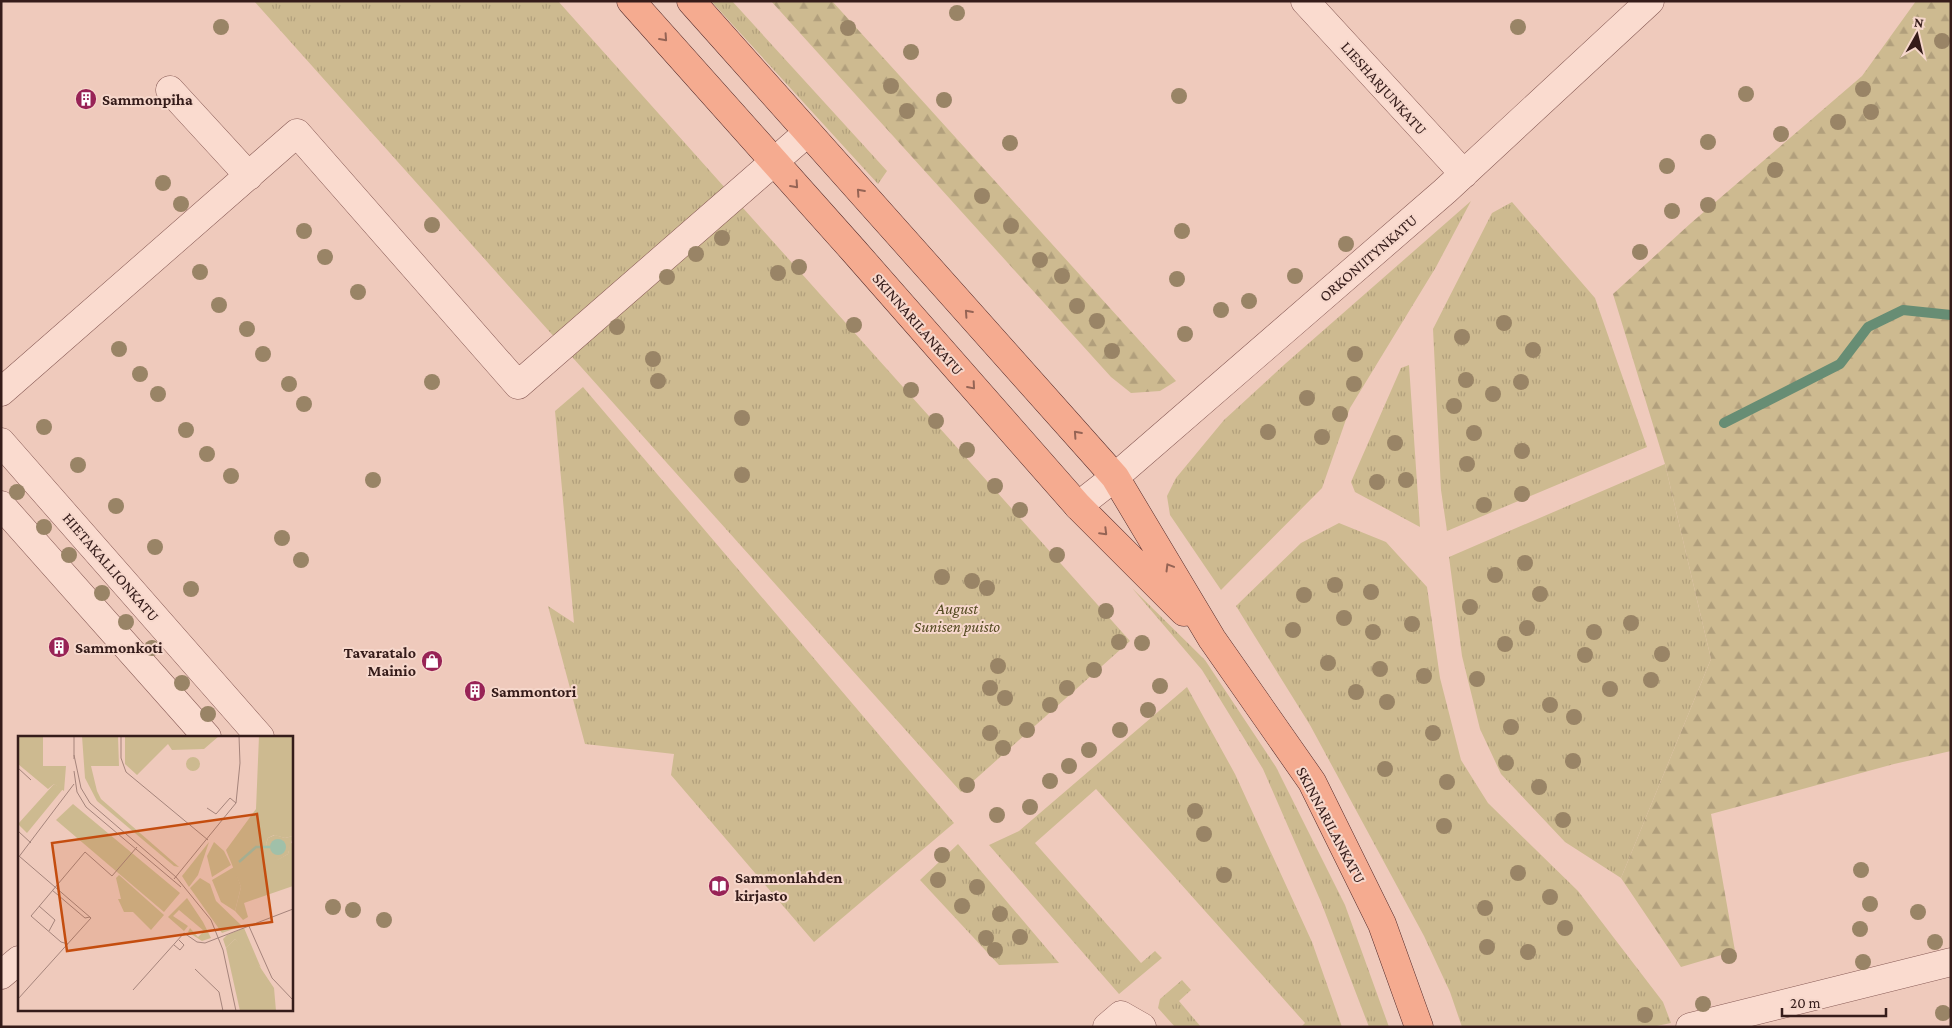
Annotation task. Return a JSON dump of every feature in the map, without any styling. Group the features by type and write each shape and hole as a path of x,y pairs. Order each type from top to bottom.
{"main road":[{"name":"SKINNARILANKATU","path":"631,1 1078,506 1212,639"},
{"name":"SKINNARILANKATU","path":"691,1 1115,477 1212,639 1312,782 1382,924 1419,1027"}],"street":[{"name":"LIESHARJUNKATU","path":"1305,1 1464,174"},
{"name":"ORKONIITYNKATU","path":"1078,506 1115,477 1464,174 1650,1"},
{"path":"170,90 249,176"},
{"path":"1,392 297,133 518,385 807,133"},
{"name":"HIETAKALLIONKATU","path":"1,442 259,736"},
{"path":"1,505 206,736"},
{"path":"1690,1027 1730,1022 1951,962"}],"green space":[{"name":"August Sunisen puisto","path":"254,1 558,1 1130,641 961,792"},
{"path":"711,1 732,1 887,171 878,184"},
{"path":"771,1 832,1 1176,381 1160,391 1131,393 1111,377"},
{"path":"1916,1 1951,1 1951,751 1894,764 1711,814 1735,951 1681,967 1621,878 1711,659 1665,464 1613,294 1691,223 1862,76"},
{"path":"1471,201 1436,267 1350,408 1322,488 1221,590 1170,515 1167,496 1176,478 1224,420"},
{"path":"1512,202 1595,298 1647,447 1447,531 1441,490 1433,329 1492,213"},
{"path":"1409,365 1420,527 1355,492 1351,482 1401,368"},
{"path":"583,387 954,823 814,942 671,775 674,754 585,744 548,606 574,623 555,411"},
{"path":"1665,464 1711,659 1621,878 1565,842 1501,774 1480,729 1462,656 1449,557"},
{"path":"1339,523 1386,542 1427,587 1440,678 1461,760 1488,803 1578,891 1663,1002 1671,1023 1652,1027 1462,1027 1450,992 1424,936 1310,725 1236,606 1301,543"},
{"path":"1132,588 1205,660 1276,767 1345,905 1389,1027 1369,1027 1321,902 1263,769 1202,670"},
{"path":"1187,687 1235,774 1312,942 1342,1027 1301,1027 1305,1023 1096,789 1035,843 1141,963 1155,951 1162,958 1119,994 989,845 1019,831"},
{"path":"958,844 1059,963 999,965 920,880"},
{"path":"1182,980 1191,990 1179,1001 1201,1027 1175,1027 1158,1008 1160,999"}],"waterway":[{"path":"1724,423 1840,364 1868,327 1903,310 1951,315"}],"place":[{"name":"Sammonpiha","path":"86,99"},
{"name":"Sammonkoti","path":"59,647"},
{"name":"Tavaratalo Mainio","path":"432,661"},
{"name":"Sammontori","path":"475,691"},
{"name":"Sammonlahden kirjasto","path":"719,886"}]}
